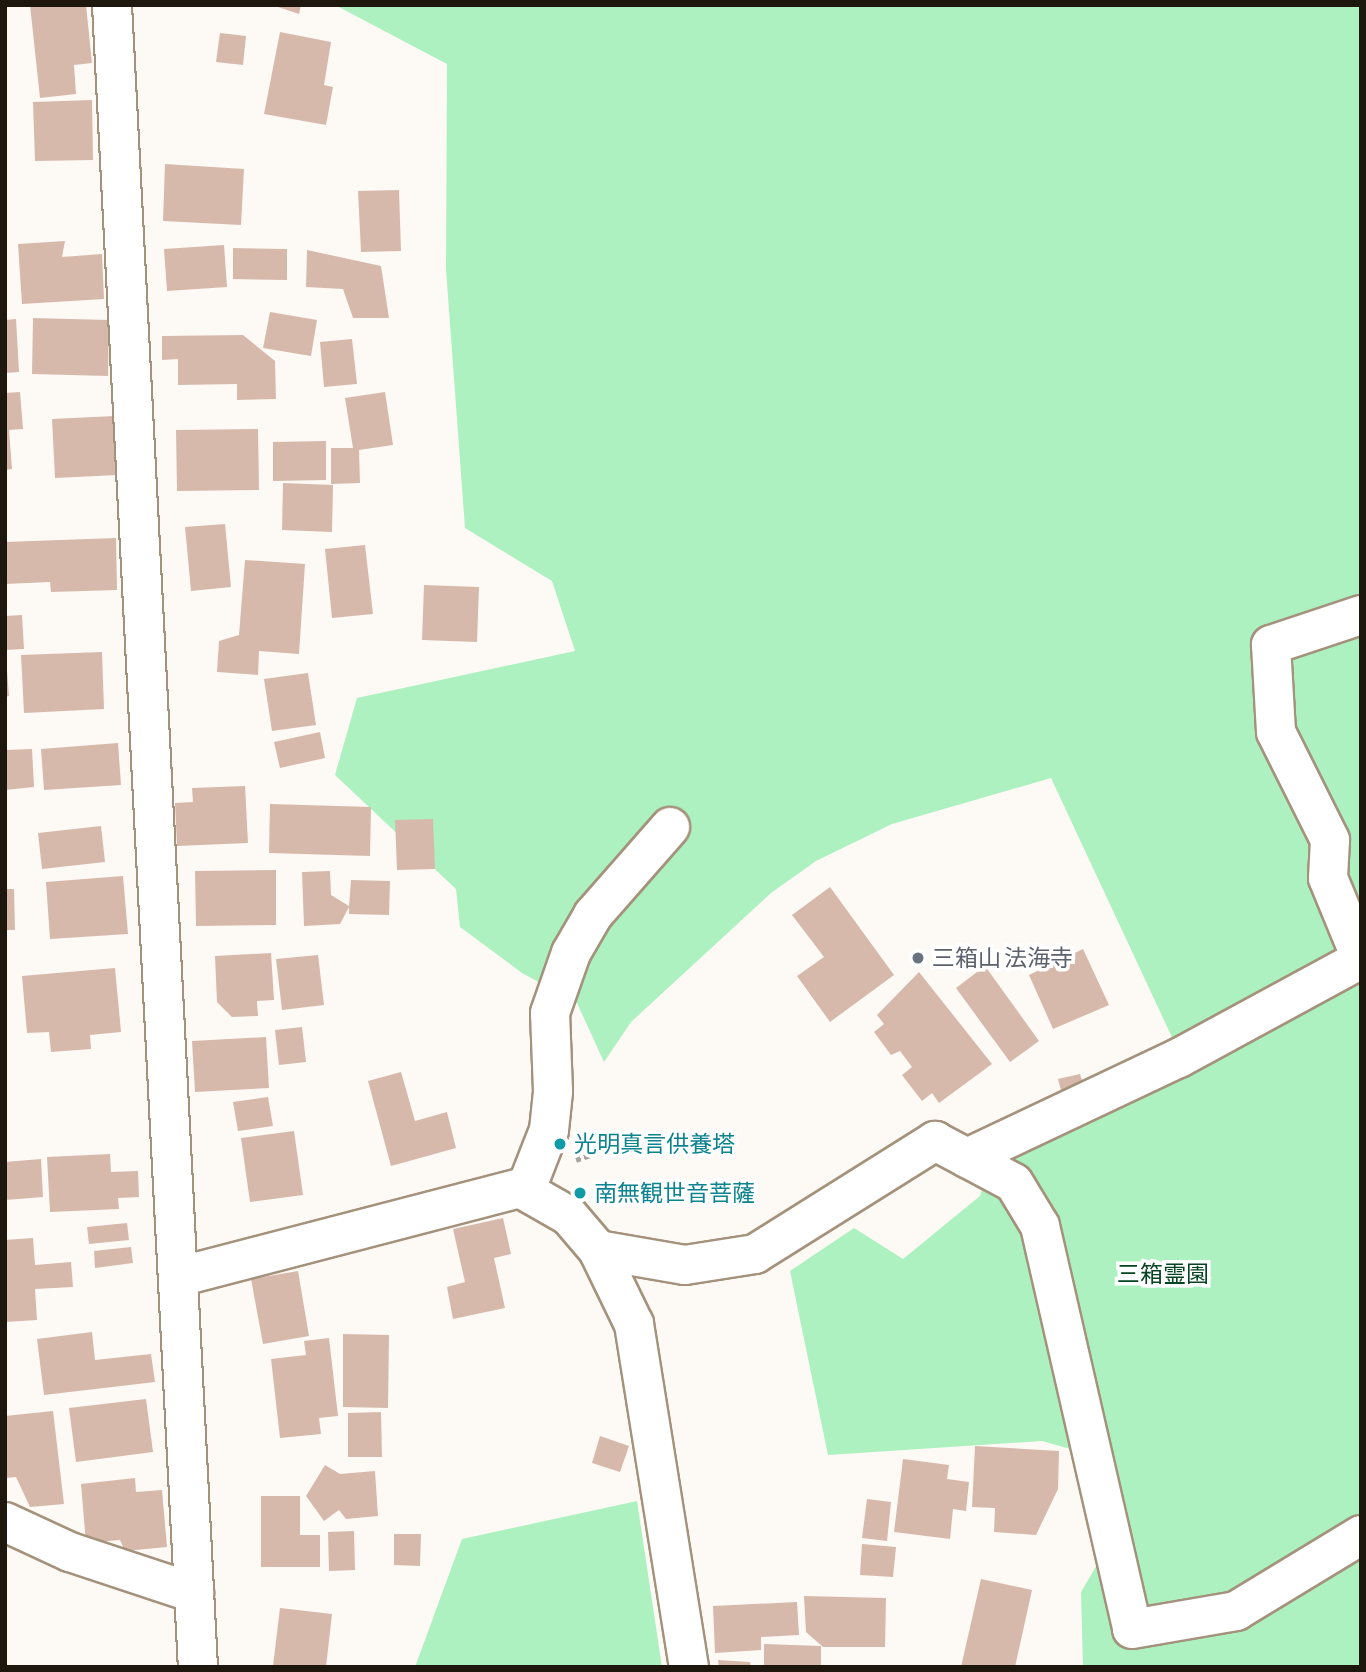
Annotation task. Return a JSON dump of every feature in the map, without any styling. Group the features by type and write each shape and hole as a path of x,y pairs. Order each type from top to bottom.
{"street":[{"path":"112,5 198,1667"},
{"path":"598,1250 685,1265 755,1254 951,1150 1179,1058 1361,959 1328,878 1330,839 1276,732 1271,645 1361,615"},
{"path":"526,1189 550,1130 553,1091 550,1013 571,953 593,915 670,827"},
{"path":"951,1150 1014,1183 1040,1226 1132,1629 1236,1611 1361,1535"},
{"path":"178,1277 440,1206 526,1189 569,1216 598,1250 634,1324 690,1667"},
{"path":"5,1522 70,1552 194,1593"}],"green space":[{"name":"三箱霊園","path":"335,5 1361,5 1361,1667 1083,1667 1081,1592 1101,1558 1081,1452 1042,1441 828,1455 790,1271 854,1228 903,1259 980,1196 1001,1135 1177,1048 1051,778 892,824 816,861 771,893 631,1022 604,1062 577,1003 522,973 460,927 456,889 335,775 357,698 575,651 552,581 465,528 446,269 447,64"},
{"path":"637,1501 662,1667 415,1667 462,1539"}],"building":[{"path":"30,5 86,5 92,63 74,65 76,94 40,98"},
{"path":"272,5 301,5 299,14"},
{"path":"280,32 331,42 324,85 333,87 326,125 264,114"},
{"path":"220,33 246,36 243,65 216,62"},
{"path":"92,100 93,160 35,161 33,102"},
{"path":"165,164 244,169 241,225 163,221"},
{"path":"399,190 401,251 361,252 358,191"},
{"path":"65,241 62,257 102,254 104,299 22,304 18,244"},
{"path":"224,245 227,287 167,291 164,249"},
{"path":"233,248 287,249 287,280 233,279"},
{"path":"307,250 381,266 389,318 353,318 343,289 306,287"},
{"path":"270,312 317,320 311,356 263,348"},
{"path":"33,318 109,320 108,376 32,374"},
{"path":"16,319 19,372 5,373 5,320"},
{"path":"243,335 275,361 276,399 237,400 237,384 178,385 178,359 162,360 162,336"},
{"path":"352,339 357,384 324,387 320,342"},
{"path":"20,392 23,429 9,430 12,469 5,470 5,393"},
{"path":"385,392 393,445 359,450 360,483 331,484 331,448 353,448 345,398"},
{"path":"114,416 117,475 55,478 52,419"},
{"path":"258,429 259,490 177,491 176,430"},
{"path":"326,441 326,480 273,481 273,442"},
{"path":"283,483 333,485 332,532 282,530"},
{"path":"225,524 231,587 191,591 185,527"},
{"path":"116,538 117,590 51,592 50,582 5,584 5,542"},
{"path":"365,545 373,614 332,618 325,549"},
{"path":"245,560 305,564 299,654 259,651 258,675 217,672 219,641 239,635"},
{"path":"424,585 479,587 477,642 422,640"},
{"path":"22,615 24,649 5,650 5,616"},
{"path":"102,652 104,709 24,713 21,655"},
{"path":"5,670 9,696 5,697"},
{"path":"308,673 316,725 272,731 264,679"},
{"path":"320,732 325,758 280,768 274,742"},
{"path":"118,743 121,785 44,790 41,749"},
{"path":"32,749 34,787 5,790 5,750"},
{"path":"245,786 248,843 177,846 175,803 193,802 192,788"},
{"path":"270,804 371,807 370,856 269,853"},
{"path":"433,819 435,869 397,870 395,820"},
{"path":"101,826 105,862 42,869 38,833"},
{"path":"276,870 276,925 196,926 195,871"},
{"path":"330,871 331,895 349,906 351,880 390,881 389,915 349,914 349,907 340,924 304,926 302,872"},
{"path":"123,876 128,934 50,939 46,882"},
{"path":"830,887 894,975 830,1022 797,976 824,957 792,915"},
{"path":"5,889 14,889 15,930 5,930"},
{"path":"1083,949 1109,1005 1053,1029 1029,975"},
{"path":"271,953 274,1000 257,1001 258,1016 232,1017 217,1002 215,956"},
{"path":"318,955 324,1005 282,1010 276,959"},
{"path":"985,966 1039,1041 1010,1062 956,988"},
{"path":"115,968 121,1032 90,1035 91,1049 51,1052 49,1032 27,1033 22,976"},
{"path":"919,972 992,1064 939,1103 932,1093 922,1101 902,1075 912,1067 900,1051 891,1055 874,1032 884,1024 877,1015"},
{"path":"302,1027 306,1062 279,1065 275,1030"},
{"path":"266,1037 269,1088 195,1092 192,1041"},
{"path":"401,1072 415,1121 447,1112 456,1148 391,1166 368,1081"},
{"path":"1080,1074 1086,1093 1063,1098 1058,1079"},
{"path":"268,1097 273,1126 238,1131 233,1102"},
{"path":"294,1131 303,1195 250,1202 241,1138"},
{"path":"110,1154 111,1172 138,1171 139,1197 118,1198 119,1209 50,1212 47,1157"},
{"path":"41,1159 43,1197 5,1200 5,1162"},
{"path":"503,1218 511,1254 494,1258 505,1308 453,1319 447,1287 465,1282 453,1229"},
{"path":"127,1223 129,1240 89,1244 87,1227"},
{"path":"33,1238 35,1265 71,1262 73,1287 35,1289 37,1320 5,1322 5,1240"},
{"path":"131,1247 133,1263 95,1268 94,1251"},
{"path":"298,1271 309,1336 263,1344 251,1279"},
{"path":"92,1332 95,1360 151,1354 155,1382 44,1395 37,1339"},
{"path":"343,1334 389,1335 388,1408 343,1407"},
{"path":"329,1338 338,1416 319,1418 321,1434 280,1438 271,1359 306,1355 304,1341"},
{"path":"146,1399 153,1452 76,1462 69,1408"},
{"path":"53,1411 64,1504 30,1507 16,1477 5,1478 5,1416"},
{"path":"381,1412 382,1457 348,1457 348,1413"},
{"path":"600,1436 629,1446 620,1472 592,1463"},
{"path":"975,1446 1059,1451 1058,1489 1036,1535 994,1532 995,1508 972,1507"},
{"path":"903,1459 949,1465 947,1479 969,1482 966,1511 953,1509 950,1539 894,1532"},
{"path":"325,1465 340,1474 375,1471 378,1516 346,1519 339,1510 324,1521 306,1496"},
{"path":"135,1478 136,1492 162,1490 167,1547 125,1551 120,1540 86,1543 81,1484"},
{"path":"261,1496 300,1496 300,1535 320,1535 320,1567 261,1567"},
{"path":"867,1499 891,1502 887,1541 862,1538"},
{"path":"354,1531 355,1570 329,1571 328,1532"},
{"path":"394,1534 421,1534 420,1566 394,1565"},
{"path":"862,1544 896,1547 893,1577 860,1575"},
{"path":"981,1579 1032,1590 1015,1667 961,1667"},
{"path":"804,1596 886,1598 885,1647 823,1647 806,1632"},
{"path":"797,1602 799,1635 761,1637 761,1650 715,1653 713,1606"},
{"path":"280,1608 332,1614 326,1667 273,1666"},
{"path":"764,1644 821,1646 821,1667 764,1667"},
{"path":"718,1660 750,1662 751,1667 719,1667"}],"place":[{"name":"三箱山 法海寺","path":"918,958"},
{"name":"光明真言供養塔","path":"560,1144"},
{"name":"南無観世音菩薩","path":"580,1193"}]}
